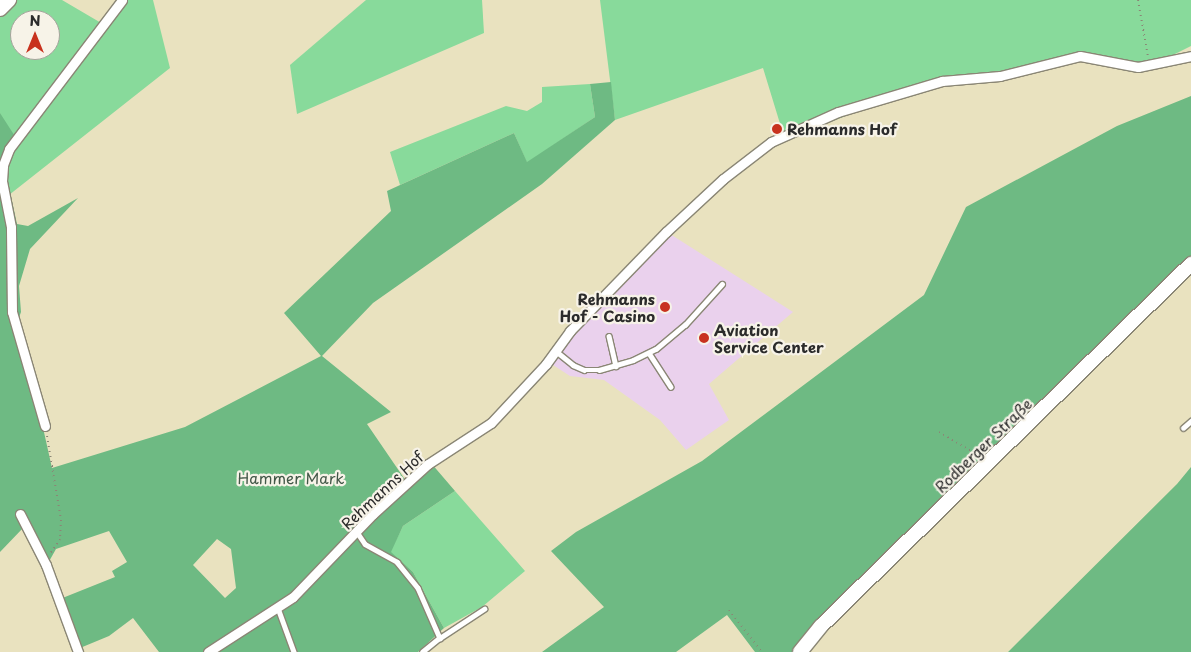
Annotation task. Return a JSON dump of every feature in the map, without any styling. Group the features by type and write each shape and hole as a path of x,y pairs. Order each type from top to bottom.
{"street":[{"path":"0,9 9,0"},
{"path":"45,426 12,312 12,250 3,165 9,149 122,0"},
{"name":"Rehmanns Hof","path":"208,652 278,608 428,464 491,423 556,350 570,331 704,196 744,162 792,131 838,112 925,85 1000,76 1080,56 1150,66 1191,56"},
{"name":"Rodberger Straße","path":"800,652 821,626 1191,264"},
{"path":"20,514 46,565 78,652"}],"lane":[{"path":"556,350 573,365 584,370 616,366 649,353 685,325 722,284"},
{"path":"609,336 616,366"},
{"path":"649,353 671,387"},
{"path":"1183,428 1191,421"},
{"path":"357,532 365,544 397,562 418,588 440,638"},
{"path":"278,608 294,652"},
{"path":"423,652 440,638 484,609"}],"path":[{"path":"1138,0 1150,66"},
{"path":"45,426 55,471 54,488 61,520 60,539 46,565"},
{"path":"939,432 965,445 988,463"},
{"path":"729,610 762,652"}],"shaded area":[{"path":"670,234 793,312 709,384 729,420 686,450 660,420 604,380 570,376 550,363 560,347"}],"green space":[{"path":"15,0 62,0 108,27 126,0 153,0 170,68 9,195 0,113 0,14"},
{"path":"366,0 482,0 484,33 297,114 290,65"},
{"path":"600,0 1191,0 1191,46 1151,66 1081,51 997,73 918,83 919,87 785,140 763,68 615,120"},
{"name":"Hammer Mark","path":"611,82 615,120 542,184 373,303 322,356 391,412 367,424 408,484 431,463 455,491 403,526 391,552 413,572 444,628 418,652 159,652 133,618 109,636 80,648 23,528 0,552 0,113 18,141 5,169 17,224 28,226 78,198 30,249 19,286 21,312 15,329 33,383 52,468 185,427 321,356 284,313 391,211 387,191 514,133 527,162 595,117 590,84","holes":["109,531 127,562 112,571 115,577 60,599 47,565 56,549","217,539 231,549 236,588 225,598 193,565"]},
{"path":"590,84 595,117 527,163 514,133 400,185 390,152 506,106 527,111 542,102 542,87"},
{"path":"1191,96 1191,263 984,457 875,564 793,652 755,652 727,615 676,652 542,652 604,607 551,551 576,532 702,461 924,295 966,207 1117,126"},
{"path":"1191,467 1191,652 1008,652 1177,484"},
{"path":"455,491 525,571 482,607 444,628 413,572 390,552 403,526"}],"place":[{"name":"Rehmanns Hof","path":"777,129"},
{"name":"Rehmanns Hof - Casino","path":"665,307"},
{"name":"Aviation Service Center","path":"704,338"}]}
